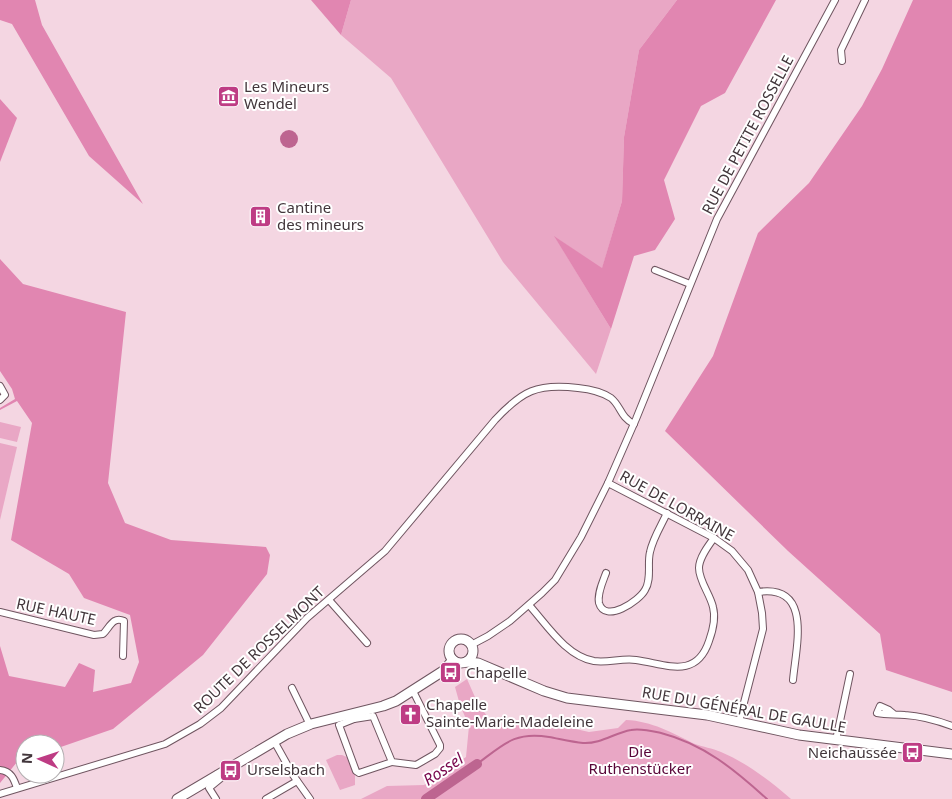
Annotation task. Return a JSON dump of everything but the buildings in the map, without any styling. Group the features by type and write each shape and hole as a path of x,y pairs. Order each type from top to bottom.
{"main road":[{"path":"472,650 466,662 453,660 449,652 455,641 464,640 472,650 478,663"},
{"path":"177,799 287,734 310,725 353,716 383,706 413,691 443,671 453,660"},
{"name":"RUE DU GÉNÉRAL DE GAULLE","path":"466,662 478,663 544,691 567,698 707,714 799,736 952,754"}],"street":[{"name":"RUE DE PETITE ROSSELLE","path":"472,650 529,606 555,580 581,537 608,483 634,424 711,231 835,0"},
{"path":"842,61 841,50 865,0"},
{"path":"655,270 690,284"},
{"path":"0,386 4,392 3,398 0,400"},
{"name":"ROUTE DE ROSSELMONT","path":"0,794 165,744 200,724 221,708 307,618 385,550 495,420 510,404 521,396 536,389 549,386 589,389 611,399 624,418 634,424"},
{"name":"RUE DE LORRAINE","path":"608,483 714,538 732,551 748,570 758,592 763,630 739,722"},
{"path":"606,573 599,596 602,608 608,612 618,611 639,598 648,585 649,561 653,542 667,513"},
{"path":"529,606 555,636 576,654 586,659 606,662 623,659 678,668 688,666 700,659 709,644 712,632 714,610 699,568 700,560 714,538"},
{"path":"758,592 779,592 789,598 795,610 798,626 793,680"},
{"path":"329,600 367,643"},
{"name":"RUE HAUTE","path":"0,612 94,635 103,634 114,620 119,619 124,621 123,656"},
{"path":"836,740 850,674"},
{"path":"292,688 310,725"},
{"path":"392,762 373,716 353,716 339,725 356,772 359,773 392,762 416,764 435,754 440,748 413,691"},
{"path":"894,714 927,717 952,726"},
{"path":"274,741 297,781 310,799"},
{"path":"0,770 5,770 11,774 17,788"},
{"path":"216,799 209,788 220,779 218,774"},
{"path":"266,799 297,781"}],"green space":[{"path":"351,0 677,0 639,50 624,137 622,201 602,269 555,237 611,329 596,374 503,262 391,78 341,35"},
{"path":"0,422 21,427 17,442 0,438"},
{"path":"0,443 17,447 0,520"},
{"name":"Die Ruthenstücker","path":"467,679 478,704 496,728 525,723 567,727 589,732 618,728 626,720 645,723 662,728 695,744 731,756 758,773 791,799 361,799 387,786 424,785 466,757 469,726 455,687"},
{"path":"337,755 349,758 355,772 355,785 340,790 326,760"}],"shaded area":[{"path":"0,0 35,0 42,25 143,204 89,156 12,24 0,20"},
{"path":"311,0 351,0 341,35"},
{"path":"677,0 776,0 725,93 701,106 664,180 675,219 655,250 634,256 611,329 554,236 602,268 622,201 624,137 639,50"},
{"path":"913,0 952,0 952,692 886,670 880,634 788,551 665,431 713,356 758,233 809,183 862,106 882,69"},
{"path":"0,99 17,118 0,162"},
{"path":"285,130 293,130 298,135 296,146 285,148 280,143 280,135"},
{"path":"0,259 23,284 126,312 108,483 125,523 171,540 266,547 270,555 267,574 203,655 113,729 65,746 65,734 15,734 15,764 0,783 0,646 9,676 65,687 79,663 95,670 93,692 131,683 139,662 130,615 84,598 69,574 11,540 32,423 17,401 0,410 0,408 15,399 12,389 0,371"}],"waterway":[{"path":"477,764 510,741 527,736 590,743 638,729 677,738 705,751 731,768 767,799"},
{"name":"Rossel","path":"426,799 477,764"}],"place":[{"name":"Les Mineurs Wendel","path":"228,96"},
{"name":"Cantine des mineurs","path":"261,217"},
{"name":"Chapelle","path":"450,673"},
{"name":"Chapelle Sainte-Marie-Madeleine","path":"410,714"},
{"name":"Neichaussée","path":"913,753"},
{"name":"Urselsbach","path":"231,770"}]}
